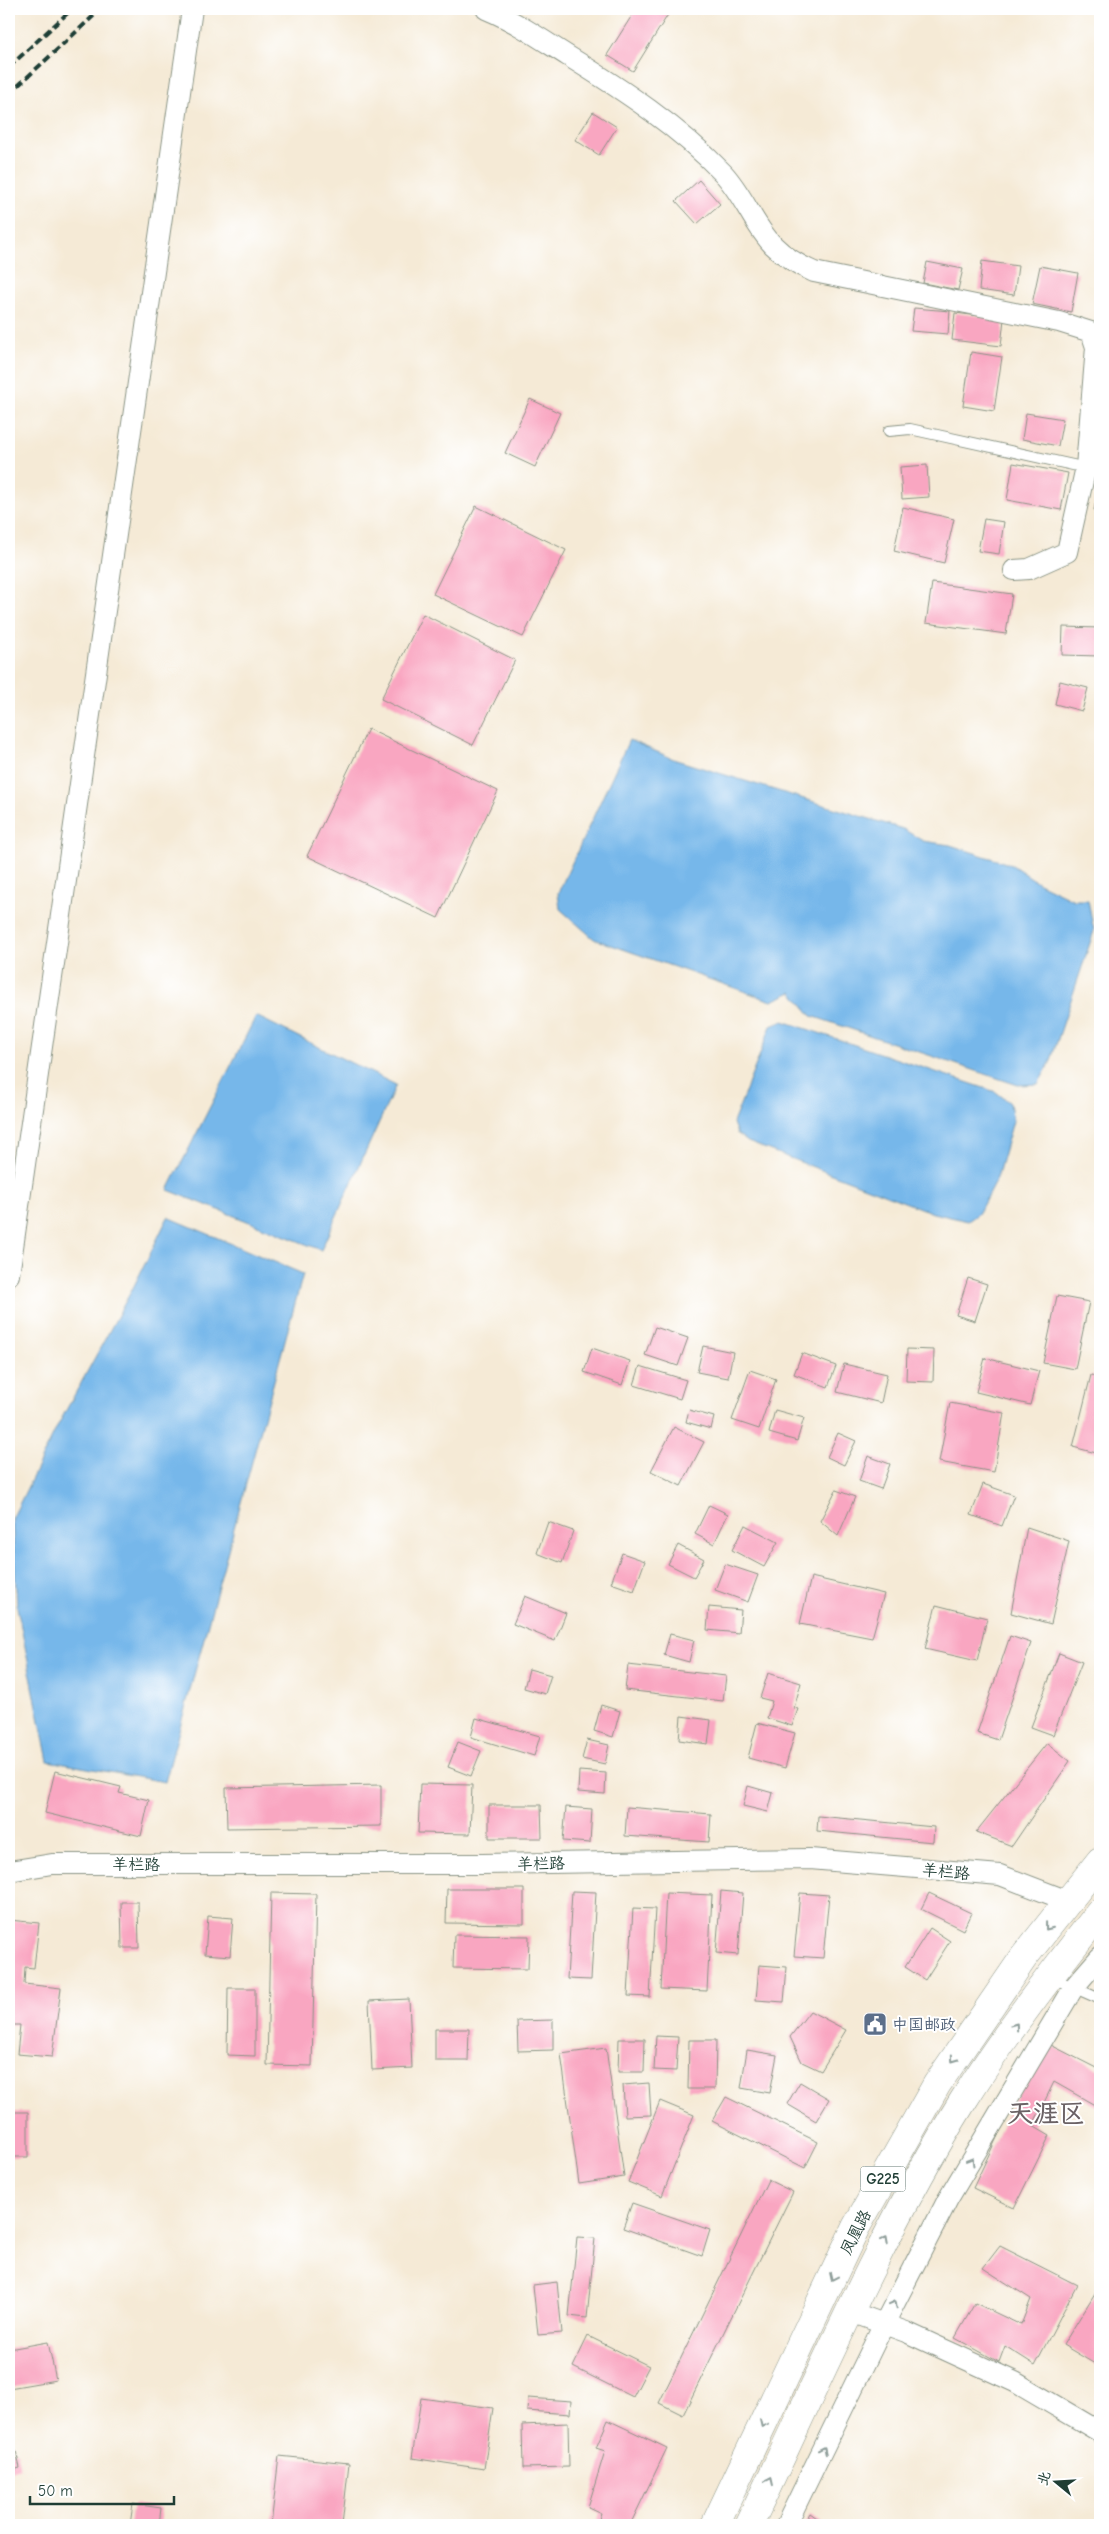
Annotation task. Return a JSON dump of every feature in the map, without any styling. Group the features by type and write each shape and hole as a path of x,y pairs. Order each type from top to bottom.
{"highway":[{"name":"凤凰路","path":"714,2525 856,2227 937,2084 1024,1957 1100,1861"},
{"name":"凤凰路","path":"749,2525 884,2241 963,2101 1050,1976 1100,1912"}],"street":[{"path":"9,1275 192,9"},
{"path":"486,9 518,24 626,92 695,146 724,174 743,198 772,243 791,260 814,272 1059,322 1091,332 1096,347 1093,469 1067,552 1029,569 1014,570"},
{"name":"羊栏路","path":"9,1871 52,1864 482,1864 810,1859 1000,1875 1068,1901"},
{"path":"786,2525 884,2324 948,2199 1074,1987 1100,1957"},
{"path":"851,2312 906,2332 1015,2382 1100,2432"}],"lane":[{"path":"889,432 910,429 1093,469"},
{"path":"1050,1976 1100,1999"}],"water":[{"path":"629,740 676,760 903,829 923,841 950,845 1012,865 1039,883 1074,900 1088,900 1094,931 1050,1063 1038,1084 1018,1085 812,1016 792,992 772,1001 594,939 560,909 558,893"},
{"path":"256,1016 396,1085 321,1250 168,1190"},
{"path":"783,1021 996,1092 1010,1103 1013,1121 997,1178 978,1214 968,1221 933,1213 748,1142 737,1134 733,1123 771,1026"},
{"path":"168,1217 303,1274 165,1782 48,1761 17,1607 12,1519 58,1425 134,1286"}],"building":[{"path":"636,9 661,9 669,13 633,71 607,55"},
{"path":"593,112 617,127 599,155 575,140"},
{"path":"699,180 720,204 697,224 676,201"},
{"path":"982,261 1018,266 1014,295 979,290"},
{"path":"927,262 963,269 958,290 923,283"},
{"path":"1040,266 1078,273 1071,312 1032,304"},
{"path":"914,308 950,311 948,334 911,331"},
{"path":"955,313 1004,319 1001,346 952,340"},
{"path":"971,352 1002,357 994,411 963,406"},
{"path":"530,399 560,413 535,467 505,453"},
{"path":"1026,413 1063,419 1058,446 1022,439"},
{"path":"1013,463 1068,473 1061,510 1007,500"},
{"path":"927,465 929,497 902,499 900,467"},
{"path":"1098,491 1100,492 1100,512 1094,510"},
{"path":"476,506 566,550 523,637 433,594"},
{"path":"903,507 954,519 944,563 894,551"},
{"path":"984,519 1004,522 999,554 978,551"},
{"path":"932,583 1012,594 1006,634 926,623"},
{"path":"423,614 515,660 473,745 381,699"},
{"path":"1063,627 1100,628 1100,656 1062,655"},
{"path":"1060,681 1088,688 1082,711 1055,704"},
{"path":"368,729 498,791 438,918 307,856"},
{"path":"968,1278 987,1284 975,1321 956,1315"},
{"path":"1057,1296 1089,1302 1075,1369 1043,1363"},
{"path":"655,1327 688,1338 678,1366 645,1355"},
{"path":"703,1346 733,1352 728,1378 697,1372"},
{"path":"592,1348 630,1361 622,1385 584,1372"},
{"path":"907,1349 934,1350 933,1382 906,1381"},
{"path":"802,1353 836,1366 828,1387 794,1374"},
{"path":"985,1358 1039,1371 1030,1405 976,1392"},
{"path":"844,1364 887,1374 881,1403 837,1392"},
{"path":"640,1366 686,1380 680,1399 634,1385"},
{"path":"750,1370 776,1379 759,1429 732,1420"},
{"path":"1091,1375 1100,1377 1100,1454 1073,1447"},
{"path":"950,1403 1004,1413 994,1472 939,1462"},
{"path":"689,1410 714,1417 711,1429 686,1422"},
{"path":"775,1410 804,1418 797,1441 769,1433"},
{"path":"674,1427 704,1442 681,1486 651,1471"},
{"path":"838,1433 856,1441 844,1465 827,1457"},
{"path":"868,1456 890,1464 881,1489 859,1481"},
{"path":"983,1484 1014,1495 1002,1526 971,1515"},
{"path":"836,1490 855,1497 838,1536 820,1521"},
{"path":"709,1505 728,1514 714,1544 695,1534"},
{"path":"548,1522 573,1531 562,1563 537,1553"},
{"path":"745,1525 778,1542 764,1567 732,1550"},
{"path":"1027,1527 1069,1541 1051,1624 1011,1613"},
{"path":"678,1545 704,1559 694,1577 668,1564"},
{"path":"622,1553 645,1561 634,1591 611,1583"},
{"path":"725,1564 758,1575 748,1602 715,1590"},
{"path":"811,1577 884,1594 872,1638 800,1624"},
{"path":"525,1596 566,1613 555,1641 513,1624"},
{"path":"936,1605 987,1618 977,1661 925,1649"},
{"path":"709,1607 741,1610 739,1633 707,1630"},
{"path":"670,1634 694,1640 689,1662 664,1655"},
{"path":"1010,1636 1031,1643 998,1740 977,1733"},
{"path":"1059,1653 1082,1662 1053,1735 1031,1727"},
{"path":"628,1665 726,1676 723,1701 625,1690"},
{"path":"529,1669 551,1675 545,1694 524,1688"},
{"path":"768,1673 801,1683 794,1708 798,1709 792,1726 767,1718 772,1701 760,1698"},
{"path":"601,1705 620,1711 613,1737 594,1731"},
{"path":"681,1716 711,1720 708,1744 679,1740"},
{"path":"476,1718 540,1736 534,1756 471,1737"},
{"path":"757,1723 795,1733 785,1768 748,1758"},
{"path":"587,1740 609,1745 605,1764 582,1759"},
{"path":"458,1742 481,1751 471,1776 448,1767"},
{"path":"1047,1743 1070,1761 1012,1846 976,1832"},
{"path":"55,1771 121,1787 119,1793 149,1800 141,1836 45,1813"},
{"path":"579,1771 606,1773 605,1794 578,1792"},
{"path":"420,1784 472,1785 470,1834 418,1833"},
{"path":"381,1785 381,1826 227,1828 226,1788"},
{"path":"748,1786 773,1793 768,1812 743,1806"},
{"path":"489,1805 541,1805 542,1838 489,1838"},
{"path":"566,1807 592,1809 590,1843 563,1841"},
{"path":"627,1807 711,1814 709,1842 625,1836"},
{"path":"818,1816 934,1827 933,1842 817,1831"},
{"path":"447,1889 524,1889 524,1924 446,1923"},
{"path":"572,1891 596,1892 591,1980 567,1979"},
{"path":"721,1891 743,1893 738,1955 716,1953"},
{"path":"271,1893 316,1894 312,2066 267,2065"},
{"path":"666,1893 712,1895 707,1991 661,1989"},
{"path":"800,1893 829,1895 823,1958 794,1956"},
{"path":"929,1893 971,1913 963,1930 921,1909"},
{"path":"121,1902 138,1902 139,1948 122,1948"},
{"path":"633,1908 655,1909 650,1997 628,1996"},
{"path":"208,1916 233,1918 230,1956 205,1954"},
{"path":"9,1920 39,1923 34,1968 25,1967 24,1984 61,1988 52,2057 17,2054 20,2025 9,2025"},
{"path":"930,1928 950,1941 925,1980 905,1967"},
{"path":"454,1935 529,1936 528,1969 453,1968"},
{"path":"759,1965 787,1967 784,2002 756,2000"},
{"path":"228,1988 255,1988 255,2056 227,2055"},
{"path":"409,1999 412,2068 372,2070 369,2001"},
{"path":"810,2011 846,2030 821,2071 802,2062 790,2037"},
{"path":"553,2020 553,2050 518,2051 517,2021"},
{"path":"435,2029 469,2029 468,2061 435,2061"},
{"path":"656,2036 678,2037 676,2071 654,2070"},
{"path":"619,2039 645,2039 644,2072 618,2072"},
{"path":"689,2040 716,2040 715,2089 688,2089"},
{"path":"1043,2041 1100,2070 1100,2108 1054,2082 1033,2125 1050,2135 1014,2208 973,2188"},
{"path":"606,2048 624,2177 579,2184 561,2054"},
{"path":"747,2050 777,2055 770,2093 741,2088"},
{"path":"800,2082 829,2099 816,2121 787,2104"},
{"path":"649,2083 651,2115 625,2116 623,2085"},
{"path":"726,2097 818,2142 805,2168 712,2121"},
{"path":"660,2101 694,2115 662,2196 628,2182"},
{"path":"9,2112 28,2112 28,2157 9,2157"},
{"path":"768,2180 793,2192 683,2415 659,2403"},
{"path":"632,2203 710,2230 702,2256 623,2228"},
{"path":"577,2237 595,2238 587,2318 569,2316"},
{"path":"1000,2246 1077,2285 1035,2365 1005,2346 999,2362 955,2338 975,2303 1021,2325 1031,2299 983,2268"},
{"path":"557,2282 562,2333 538,2335 533,2285"},
{"path":"1100,2285 1100,2367 1063,2345"},
{"path":"588,2336 649,2366 633,2397 573,2367"},
{"path":"48,2342 56,2380 9,2388 9,2349"},
{"path":"421,2398 493,2408 484,2469 412,2458"},
{"path":"528,2398 571,2401 570,2414 527,2411"},
{"path":"608,2420 667,2448 630,2525 597,2525 601,2513 588,2507 605,2451 596,2448"},
{"path":"568,2423 569,2467 523,2468 522,2425"},
{"path":"16,2451 20,2468 9,2471 9,2453"},
{"path":"279,2456 349,2463 342,2525 271,2525"},
{"path":"133,2504 161,2508 159,2525 130,2525"},
{"path":"810,2513 827,2525 803,2525"}],"railway":[{"path":"9,67 72,9"},
{"path":"9,94 101,9"}],"place":[{"name":"中国邮政","path":"875,2024"}],"district":[{"name":"天涯区","path":"1046,2113"}]}
